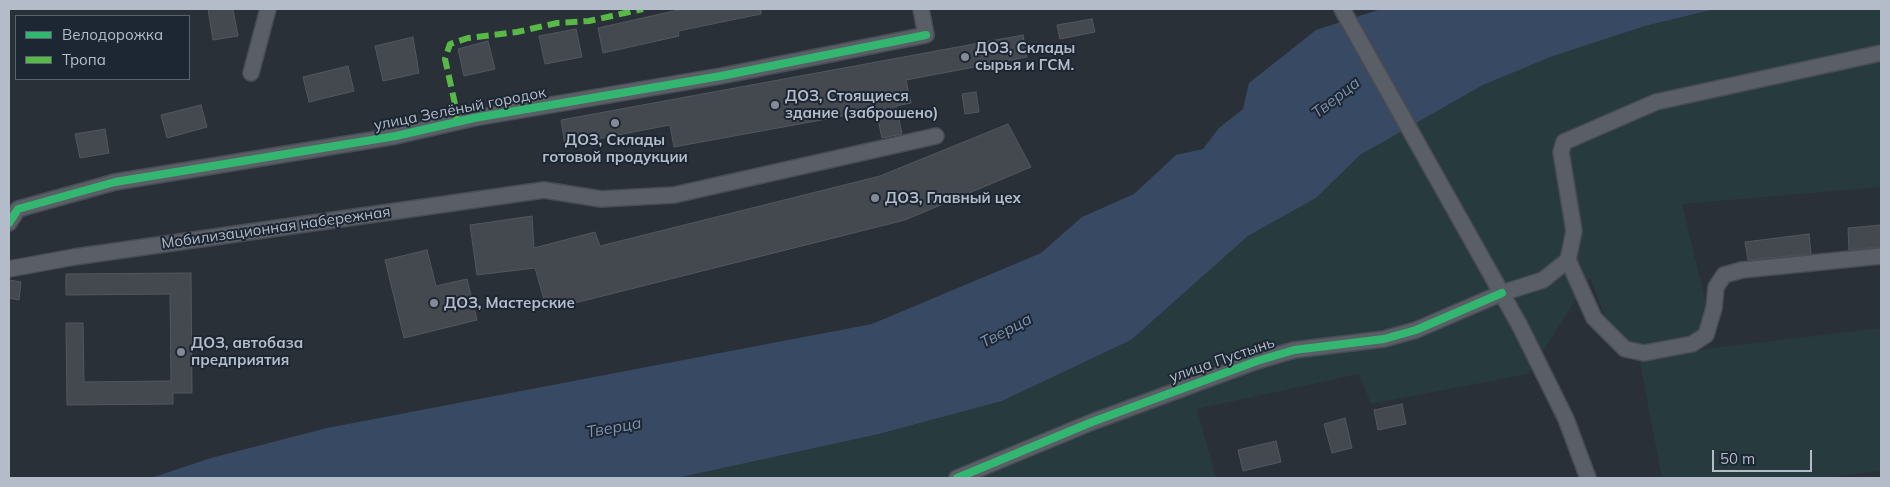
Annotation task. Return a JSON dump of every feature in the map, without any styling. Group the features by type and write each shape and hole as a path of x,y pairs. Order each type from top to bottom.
{"street":[{"path":"251,73 268,9"},
{"name":"улица Зелёный городок","path":"9,223 18,209 115,182 396,136 474,118 721,76 926,35 921,9"},
{"path":"1342,9 1434,176 1502,293 1566,419 1588,478"},
{"path":"1881,53 1656,102 1564,142 1560,152 1574,231 1568,260 1594,318 1625,349 1644,352 1692,344 1706,335 1714,308 1716,287 1724,275 1742,270 1881,256"},
{"name":"Мобилизационная набережная","path":"9,269 74,257 544,190 601,199 674,196 936,136"},
{"name":"улица Пустынь","path":"957,478 1092,422 1257,361 1294,350 1384,340 1416,330 1502,293 1543,280 1568,260"}],"green space":[{"path":"1715,9 1881,9 1881,187 1682,204 1710,320 1695,339 1637,349 1610,330 1590,278 1528,374 1371,404 1359,374 1197,409 1216,478 677,478 879,434 1002,401 1131,340 1248,236 1316,198 1360,155 1483,85 1553,56 1645,26"},
{"path":"1881,328 1881,471 1821,478 1662,478 1639,357"}],"water":[{"name":"Тверца","path":"1381,9 1715,9 1645,26 1553,56 1483,85 1360,155 1316,198 1248,236 1131,340 1002,401 879,434 677,478 151,478 211,458 327,428 872,324 1041,253 1082,217 1134,194 1176,155 1203,149 1219,128 1243,109 1249,83 1316,30"}],"building":[{"path":"208,9 233,9 238,36 213,40"},
{"path":"683,9 761,9 761,14 678,31 679,36 603,53 598,28"},
{"path":"1092,19 1095,32 1060,39 1057,25"},
{"path":"576,29 582,57 545,64 539,36"},
{"path":"1023,35 1027,57 906,80 911,103 896,106 902,134 882,138 876,110 674,147 670,125 565,145 561,120"},
{"path":"413,37 419,73 383,81 375,46"},
{"path":"488,41 495,69 464,76 458,49"},
{"path":"348,66 354,91 309,102 303,77"},
{"path":"976,92 979,112 965,114 962,94"},
{"path":"201,105 207,127 167,138 161,115"},
{"name":"ДОЗ, Главный цех","path":"1008,124 1031,167 905,220 547,310 535,268 477,275 470,225 532,216 534,248 595,232 600,246 880,176"},
{"path":"105,129 109,153 80,158 75,134"},
{"path":"1881,225 1881,247 1849,250 1848,228"},
{"path":"1809,234 1811,254 1748,260 1745,242"},
{"name":"ДОЗ, Мастерские","path":"427,250 436,286 467,279 477,320 404,338 385,260"},
{"name":"ДОЗ, автобаза предприятия","path":"191,273 192,393 173,393 173,404 67,405 66,323 83,323 84,382 171,381 170,294 66,295 66,274"},
{"path":"9,280 21,282 19,300 9,298"},
{"path":"1402,404 1406,424 1378,430 1374,410"},
{"path":"1345,418 1352,448 1332,453 1324,424"},
{"path":"1276,441 1281,462 1243,471 1238,450"}],"marked path":[{"path":"456,122 457,113 445,59 450,44 468,38 517,32 557,23 589,21 643,9"}],"cycle path":[{"path":"9,223 18,209 115,182 396,136 474,118 721,76 926,35"},
{"path":"957,478 1092,422 1257,361 1294,350 1384,339 1416,330 1502,293"}],"place":[{"name":"ДОЗ, Склады сырья и ГСМ.","path":"965,57"},
{"name":"ДОЗ, Стоящиеся здание (заброшено)","path":"775,105"},
{"name":"ДОЗ, Склады готовой продукции","path":"615,123"},
{"name":"ДОЗ, Главный цех","path":"875,198"},
{"name":"ДОЗ, Мастерские","path":"434,303"},
{"name":"ДОЗ, автобаза предприятия","path":"181,352"}]}
